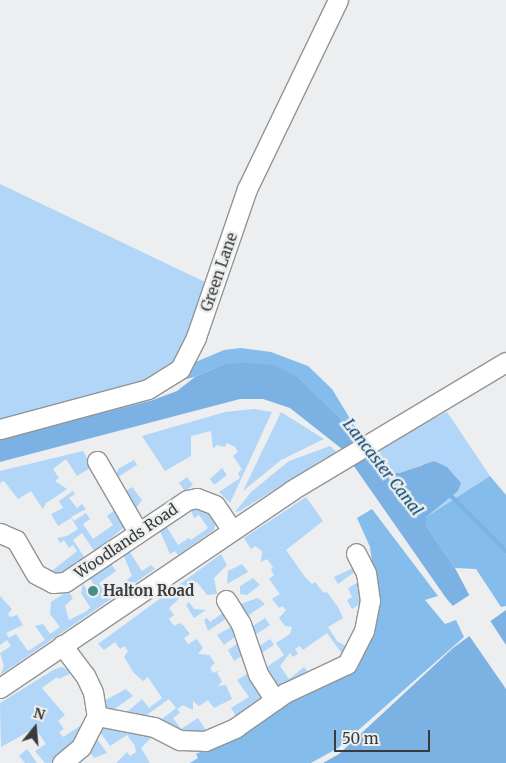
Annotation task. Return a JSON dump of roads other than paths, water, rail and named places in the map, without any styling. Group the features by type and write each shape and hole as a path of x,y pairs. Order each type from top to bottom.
{"street":[{"name":"Green Lane","path":"0,429 131,395 164,382 180,369 196,337 247,188 338,0"},
{"path":"0,688 232,530 330,466 506,362"},
{"path":"104,466 138,532"},
{"name":"Woodlands Road","path":"0,533 16,540 36,574 53,583 65,582 187,500 197,498 214,505 232,530"},
{"path":"97,716 154,727 180,740 205,741 235,728 275,700 347,664 358,648 370,601 366,573 356,553"},
{"path":"226,600 242,626 258,674 275,700"},
{"path":"62,645 86,675 93,692 97,716 81,748 62,763"}],"waterway":[{"path":"450,495 506,551"}],"place":[{"name":"Halton Road","path":"93,591"}],"water label":[{"name":"Lancaster Canal","path":"383,467"}]}
